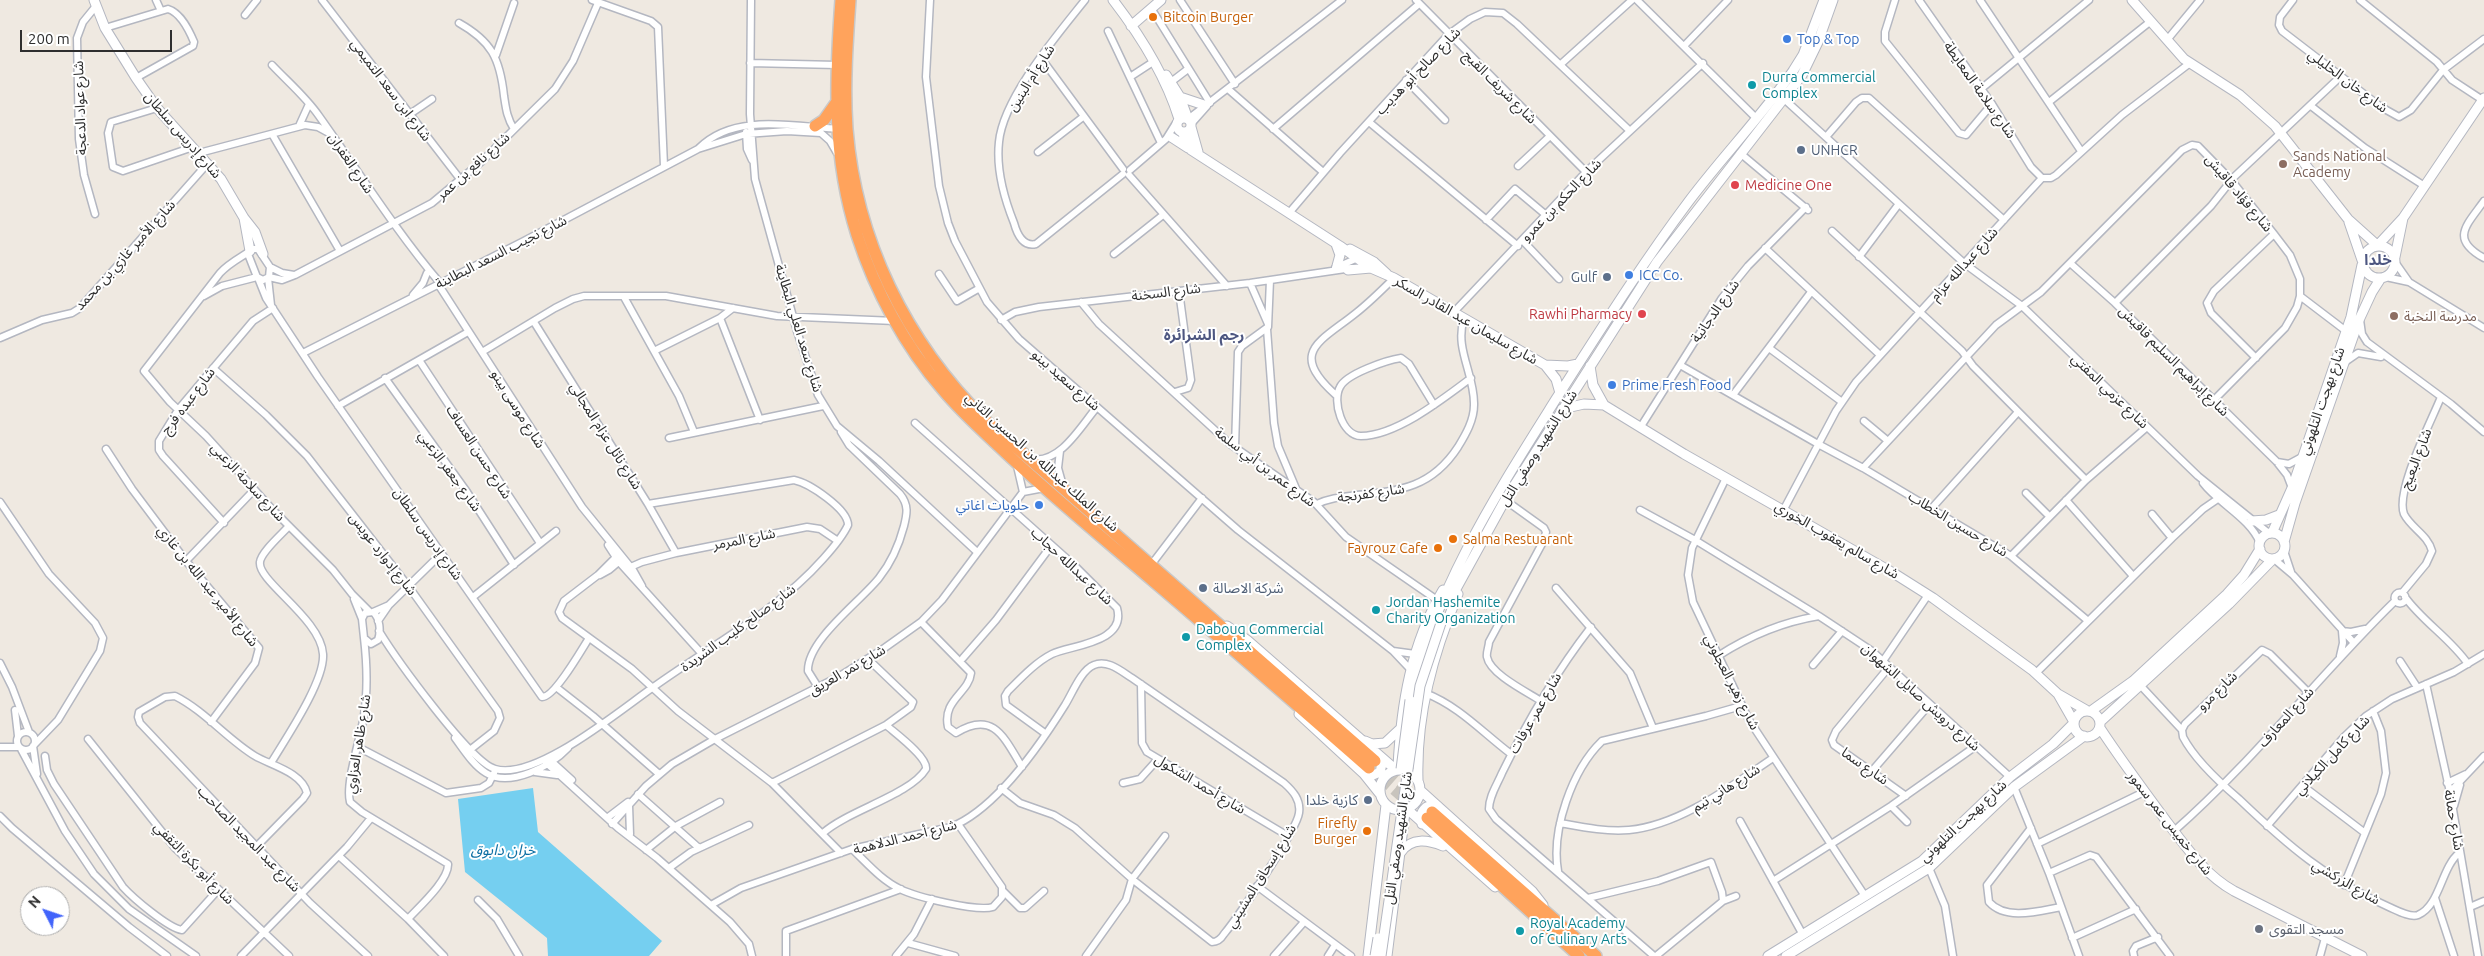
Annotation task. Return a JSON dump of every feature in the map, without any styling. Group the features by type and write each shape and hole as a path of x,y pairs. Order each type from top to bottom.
{"highway":[{"name":"شارع الملك عبدالله بن الحسين الثاني","path":"841,0 836,103 864,220 880,267 900,308 935,365 985,420 1210,617 1372,765"},
{"name":"شارع الملك عبدالله بن الحسين الثاني","path":"850,0 846,82 839,156 846,195 857,236 873,277 895,321 944,392 1016,463 1372,765"},
{"path":"815,126 824,120 836,103"},
{"path":"1430,815 1549,921 1596,956"},
{"path":"1549,921 1579,956"}],"street":[{"path":"156,0 160,11"},
{"path":"245,15 257,0"},
{"name":"شارع ابن سعد التميمي","path":"322,0 460,179"},
{"name":"شارع سعد العلي البطاينة","path":"751,0 749,134 752,160 757,188 793,317 808,368 823,406 837,426 884,466 977,552"},
{"name":"شارع سعيد بينو","path":"930,0 926,77 934,159 948,223 978,289 1001,320 1097,407 1238,530 1393,651 1410,669"},
{"name":"شارع أم البنين","path":"1085,0 1041,58 1013,101 998,141 1000,174 1010,215 1020,238 1031,245 1041,241 1126,172"},
{"path":"1133,24 1161,0"},
{"path":"1180,0 1235,84"},
{"path":"1561,64 1632,0"},
{"path":"1637,0 1703,63 1756,118"},
{"path":"1684,46 1728,0"},
{"name":"شارع الشهيد وصفي التل","path":"1375,956 1415,675 1487,511 1622,295 1674,222 1782,86 1803,55 1824,0"},
{"name":"شارع الشهيد وصفي التل","path":"1468,557 1590,365 1682,228 1810,61 1833,0"},
{"path":"1895,0 1885,32 1885,41 1958,133 1966,135 1992,104"},
{"name":"شارع سلامة المعايطة","path":"1919,0 1982,89 2031,167 2042,178"},
{"path":"1982,89 2018,57 2089,0"},
{"path":"2132,0 2190,63 2240,95 2282,134 2348,219 2377,245 2388,248 2409,282"},
{"path":"2167,40 2200,0"},
{"name":"شارع خان الخليلي","path":"2293,0 2280,17 2280,29 2389,113 2402,116 2411,110 2443,70 2484,39"},
{"path":"2360,0 2436,62 2452,80 2484,100 2423,185 2403,218 2377,245 2367,250 2362,263"},
{"path":"1126,172 1207,104 1228,90 1338,1"},
{"path":"1983,1 2081,151"},
{"path":"595,2 651,21 658,27 664,166"},
{"name":"شارع نافع بن عمر","path":"202,296 222,286 258,278 282,280 296,275 432,203 546,101 562,80 581,44 595,2"},
{"path":"1115,2 1133,24 1180,96 1187,132 1182,132 1166,139"},
{"path":"1273,129 1417,2"},
{"name":"شارع شريف القبج","path":"1417,2 1586,172"},
{"name":"شارع إدريس سلطان","path":"95,3 105,28 136,78 157,108 208,163 229,191 244,218 255,232 263,254"},
{"name":"شارع عواد الدعجة","path":"95,3 83,22 77,38 79,139 84,175 95,214"},
{"path":"496,55 514,3"},
{"path":"1151,8 1207,104"},
{"path":"105,28 168,9 175,12 184,23 194,44 158,68 136,78"},
{"name":"شارع صالح أبو هديب","path":"1289,213 1323,172 1448,35 1478,15 1490,11 1503,13 1561,64 1630,131"},
{"path":"2049,102 2151,21"},
{"path":"458,22 478,35 496,55 503,85 506,114 514,129"},
{"path":"1133,24 1185,122 1194,151"},
{"path":"1108,31 1130,77 1166,139 1194,151"},
{"path":"1041,58 1083,117 1126,172 1227,286"},
{"path":"1130,77 1153,62"},
{"path":"750,63 837,65"},
{"name":"شارع الحكم بن عمرو","path":"1368,122 1486,220 1520,243 1586,172 1703,63"},
{"name":"شارع عبدالله عزام","path":"1784,509 1842,402 1880,355 1921,313 2042,178 2051,178 2056,175 2134,105 2190,63"},
{"name":"شارع الغفران","path":"272,65 309,104 393,225 438,284"},
{"path":"1171,82 1188,70"},
{"path":"2115,303 2180,238 2232,180 2282,134 2340,76"},
{"path":"1406,80 1445,120"},
{"path":"1228,90 1323,172"},
{"path":"1180,96 1207,104"},
{"name":"شارع عزمي المفتي","path":"1783,98 1867,173 1898,205 1965,264 2022,306 2214,493 2271,533"},
{"path":"1826,137 1856,102 1862,98 1869,98 2004,220"},
{"path":"410,114 432,99"},
{"path":"299,126 309,104"},
{"path":"2311,106 2365,148 2423,185"},
{"path":"157,108 111,122 108,133 113,167 124,171 196,150 272,134 299,126 314,126 332,135"},
{"path":"1038,152 1083,117"},
{"name":"شارع نجيب السعد البطاينة","path":"303,353 409,300 698,149 721,134 749,126 815,126 842,129"},
{"path":"732,138 750,148 765,131"},
{"name":"شارع نجيب السعد البطاينة","path":"698,149 732,138 765,131 821,133 830,141 839,156"},
{"name":"شارع سليمان عبد القادر السكر","path":"1182,132 1194,151 1225,173 1338,245 1544,365 1558,382 1560,393"},
{"path":"272,134 340,251"},
{"path":"1518,166 1550,136"},
{"name":"شارع فؤاد قاقيش","path":"1863,468 1996,324 2041,292 2186,147 2192,145 2198,146 2232,180 2274,234 2298,271 2300,296 2294,314 2285,328 2214,400"},
{"name":"شارع الدجانية","path":"1640,428 1722,298 1765,248 1807,208 1740,153"},
{"name":"شارع الأمير غازي بن محمد","path":"0,338 42,320 72,313 80,308 208,163"},
{"path":"1486,220 1515,189 1546,215"},
{"path":"2484,201 2466,226 2463,236 2465,244 2484,258"},
{"path":"1859,257 1898,205"},
{"path":"1684,209 1686,214 1692,215"},
{"path":"1114,254 1163,215"},
{"name":"شارع إدريس سلطان","path":"244,218 249,252 261,290 272,307 338,406 540,695 546,698 556,687"},
{"path":"2384,278 2393,271 2403,218"},
{"path":"2348,219 2362,263 2372,277 2409,282 2484,328"},
{"path":"1674,222 1682,228"},
{"path":"1832,231 1966,356 1973,366 2086,480"},
{"path":"2256,358 2211,313 2207,303 2214,292 2274,234"},
{"path":"1453,313 1520,243 1559,279"},
{"path":"1335,268 1340,255 1338,245"},
{"path":"1765,248 1880,355"},
{"path":"202,296 227,266 240,256 256,249 263,254 270,267 282,273 296,275"},
{"path":"1348,270 1365,261"},
{"name":"شارع السخنة","path":"1001,320 1021,311 1081,302 1250,283 1365,261"},
{"name":"شارع إبراهيم السليم قاقيش","path":"2070,263 2115,303 2276,461 2287,475 2292,488"},
{"name":"شارع بهجت التلهوني","path":"2271,533 2292,488 2346,331 2356,300 2362,263"},
{"name":"شارع إدريس سلطان","path":"270,267 269,278 272,307"},
{"name":"شارع السخنة","path":"1335,268 1348,270"},
{"path":"409,300 424,283 426,270"},
{"path":"939,274 958,301 978,289"},
{"path":"1337,396 1326,386 1313,367 1312,349 1318,342 1357,313 1390,276"},
{"name":"شارع بهجت التلهوني","path":"2284,546 2343,364 2372,292 2384,278"},
{"path":"1270,280 1268,327 1274,423 1278,446 1298,491"},
{"path":"1250,283 1268,327"},
{"name":"شارع موسى بينو","path":"438,284 553,464 619,558 702,654"},
{"path":"1175,392 1188,388 1190,380 1179,291"},
{"path":"1733,395 1811,292"},
{"name":"شارع سلامة الزعبي","path":"202,296 144,370 178,410 206,436 254,490 333,570 352,594 378,621"},
{"path":"482,352 573,298 676,296 777,316 895,321"},
{"path":"2300,296 2346,331"},
{"path":"624,297 686,410 694,432"},
{"name":"شارع عمر بن أبي سلمة","path":"1081,302 1099,324 1235,448 1317,504 1346,537 1437,600"},
{"name":"شارع عبده فرج","path":"224,523 159,450 159,441 162,433 178,410 213,368 253,321 272,307"},
{"path":"654,351 720,318 733,308"},
{"path":"720,318 760,420"},
{"name":"شارع كفرنجة","path":"1317,504 1332,498 1395,492 1410,488 1434,473 1455,451 1470,425 1474,406 1471,378 1461,339 1464,319"},
{"path":"2360,320 2364,339 2387,359 2441,397 2484,432"},
{"name":"شارع نائل عزام المجالي","path":"534,322 648,504 676,553"},
{"path":"1235,448 1238,352 1242,346 1268,327"},
{"path":"338,406 468,332"},
{"path":"1769,348 1842,402"},
{"path":"2343,364 2358,353 2374,354 2387,359"},
{"path":"1434,405 1409,364 1401,358 1349,378 1339,388 1337,396 1346,428 1359,436 1398,425 1434,405 1471,378"},
{"name":"شارع حسن العساف","path":"419,360 540,543"},
{"name":"شارع سليمان عبد القادر السكر","path":"1544,365 1568,366 1578,364"},
{"name":"شارع سالم يعقوب الخوري","path":"1590,365 1592,385 1604,405 1640,428 1784,509 1928,595 2036,673 2058,694 2089,711"},
{"name":"شارع حسين الخطاب","path":"1680,365 1863,468 2011,556 2087,620"},
{"name":"شارع إدوارد عويس","path":"213,368 307,456 409,587 500,715 497,727 468,751"},
{"name":"شارع جعفر الزعبي","path":"385,378 467,492 514,564"},
{"name":"شارع البعيج","path":"2403,595 2426,564 2432,551 2427,540 2406,518 2402,500 2410,472 2441,397"},
{"path":"1562,409 1584,404 1604,405"},
{"path":"669,438 823,406"},
{"path":"1028,458 1042,460 1060,450 1097,407"},
{"path":"1932,508 2018,412"},
{"path":"1864,421 1888,441"},
{"name":"شارع عبدالله حجاب","path":"915,423 1105,595 1114,604 1118,613 1116,624 1102,637 1091,644 1051,655 1008,691 1005,700 1006,705 1046,734"},
{"path":"818,687 808,671 812,655 843,615 886,570 897,548 907,510 905,499 849,445 837,426"},
{"path":"2011,556 2086,480 2147,427"},
{"name":"شارع الأمير عبد الله بن غازي","path":"106,449 132,489 186,561 259,648 255,663 211,722"},
{"path":"1060,450 1058,468 1065,490"},
{"path":"2276,461 2289,464 2303,457"},
{"path":"1016,463 1023,492 1044,488"},
{"name":"شارع زهير العجلوني","path":"1726,478 1695,540 1688,566 1688,586 1693,602 1741,706 1830,845 1866,896"},
{"name":"شارع صالح كليب الشريدة","path":"648,504 794,480 810,486 845,515 848,526 838,541 798,585 732,635 652,687"},
{"path":"186,561 254,490"},
{"name":"شارع نمر العريق","path":"611,819 659,774 715,739 818,687 868,659 921,622 942,600 1023,492"},
{"path":"2203,509 2214,493"},
{"path":"2026,494 2049,516"},
{"path":"1151,565 1202,498"},
{"path":"2036,673 2087,620 2172,538 2203,509 2220,498"},
{"name":"شارع عزمي المفتي","path":"2220,498 2248,526 2260,546"},
{"path":"1504,500 1544,528 1546,532 1544,540 1489,642 1487,657 1491,667 1541,701"},
{"path":"2066,500 2133,576"},
{"path":"0,502 49,574 95,623 103,638 100,651 47,734 29,750 0,745"},
{"name":"شارع درويش صايل الشهوان","path":"1640,510 1695,540 1842,631 1883,661 2010,777"},
{"path":"2152,514 2172,538"},
{"path":"2252,521 2266,520 2279,515"},
{"path":"271,763 315,686 321,670 323,656 320,639 311,624 270,581 260,566 261,558 289,526"},
{"name":"شارع المرمر","path":"629,569 676,553 807,527 820,529 838,541"},
{"path":"473,597 556,531"},
{"path":"2284,546 2229,604 2100,725 2094,735 2084,736 2076,731 2074,722 2077,715 2089,711 2133,681 2227,594 2244,576 2264,537 2271,533 2279,536 2284,546 2293,575"},
{"path":"963,658 996,620 1051,546"},
{"path":"2260,546 2264,556 2273,559 2293,575 2354,643"},
{"path":"441,554 389,605 378,621 379,631 468,751 494,773 506,778 526,773 561,773"},
{"path":"1397,770 1400,729 1410,669 1415,654 1437,600 1468,557"},
{"path":"1387,956 1406,809 1417,801 1419,785 1418,738 1425,693 1439,643 1468,557"},
{"path":"619,558 564,601 559,609 562,618 627,665 678,711 772,784 841,853"},
{"path":"1556,588 1630,673 1653,728"},
{"name":"شارع سلامة الزعبي","path":"352,594 362,619 364,638"},
{"path":"1883,661 1928,595"},
{"path":"2403,595 2414,610 2447,640 2468,664"},
{"name":"شارع المعارف","path":"2174,831 2224,786 2368,628 2397,602 2395,596 2403,595"},
{"path":"2397,602 2414,610"},
{"path":"362,619 365,613 389,605"},
{"name":"شارع الشهيد وصفي التل","path":"1381,956 1420,686 1441,614"},
{"path":"1718,656 1740,641 1757,634 1802,619 1818,616"},
{"path":"1210,617 1247,640 1358,737 1370,743 1382,744 1391,740 1400,729"},
{"path":"921,622 971,673 968,682 950,707 948,727 956,733 974,724 988,726 1004,740 1022,767"},
{"name":"شارع عمر عرفات","path":"1558,871 1496,819 1489,805 1511,754 1541,701 1562,666 1591,628"},
{"path":"2342,631 2356,632 2368,628"},
{"name":"شارع ظاهر العزاوي","path":"366,659 379,638 379,631"},
{"path":"1813,665 1842,631"},
{"path":"2338,660 2343,643 2342,631"},
{"path":"364,638 367,643 390,647"},
{"name":"شارع ظاهر العزاوي","path":"364,638 366,701 349,784 349,797 355,808 448,864 448,871 443,879 408,919"},
{"path":"589,638 556,687 659,774"},
{"name":"شارع مرو","path":"2182,730 2190,718 2262,650 2270,654 2308,692"},
{"path":"1393,651 1415,654"},
{"name":"شارع كامل الكيلاني","path":"2267,826 2344,737 2373,711 2417,687 2468,664 2484,654"},
{"path":"772,784 886,725 911,706 913,702 868,659"},
{"path":"2400,661 2417,687"},
{"path":"0,663 12,687 30,733 35,740 33,746 37,778"},
{"name":"شارع أحمد الدلاهمة","path":"711,905 741,888 852,849 958,824 976,813 1022,767 1046,734 1084,674 1094,664"},
{"name":"شارع إسحاق المشيني","path":"1094,664 1110,665 1141,684 1291,790 1298,800 1299,810 1288,836 1223,936 1212,942 1132,879"},
{"name":"شارع سما","path":"1889,667 1836,731 1832,740 1834,745 1906,796"},
{"path":"0,670 11,694 18,721 20,748 75,848 102,883 128,909 196,956"},
{"name":"شارع أحمد الشكول","path":"1141,684 1142,743 1147,752 1288,836"},
{"name":"شارع حمانة","path":"2426,684 2450,792 2478,956"},
{"path":"2141,686 2182,730 2186,742 2224,786"},
{"path":"358,747 446,793 481,788 494,773 516,770 547,761 652,687"},
{"path":"1425,693 1459,711 1488,737 1511,754"},
{"name":"شارع سالم يعقوب الخوري","path":"2058,694 2074,722"},
{"name":"شارع عبد المجيد الصاحب","path":"211,722 179,698 172,695 148,705 138,714 140,723 167,753 301,894 368,956"},
{"path":"1872,771 1929,705"},
{"path":"1736,896 1723,901 1655,956 1558,871 1556,849 1560,823 1573,786 1598,745 1607,738 1706,716 1741,706"},
{"path":"2089,711 2098,715 2100,725"},
{"path":"2344,885 2381,794 2386,773 2381,731 2373,711"},
{"path":"0,745 18,737 23,732 44,731 60,716"},
{"path":"211,722 256,757 271,763 300,781 307,792 303,799 257,846"},
{"name":"شارع بهجت التلهوني","path":"1768,956 1922,861 2010,777 2053,744 2074,722"},
{"path":"822,833 841,819 906,787 924,772 927,765 924,761 906,741 886,725"},
{"name":"شارع خميس عمر سمور","path":"2100,725 2144,792 2206,871 2224,886 2362,956"},
{"name":"شارع بهجت التلهوني","path":"1786,956 1929,868 2014,787 2084,736"},
{"path":"1358,737 1372,765 1380,794 1386,805 1395,810 1406,809 1430,815 1532,891 1549,921"},
{"path":"1399,739 1402,747 1408,750 1412,748 1418,738"},
{"name":"شارع أبو بكرة الثقفي","path":"88,739 168,840 289,956"},
{"path":"526,773 566,750 572,744"},
{"path":"1773,881 1891,806 1976,746"},
{"path":"561,773 566,750"},
{"path":"45,756 47,770 54,784 116,877 126,890 173,927 182,930 218,890"},
{"path":"2453,812 2462,781 2466,774 2484,756"},
{"name":"شارع هاني تيم","path":"1560,823 1616,830 1641,828 1708,801 1773,758"},
{"path":"1123,783 1140,779 1158,759"},
{"path":"547,761 631,837 711,905 745,938 749,944 752,956"},
{"path":"1372,765 1409,772 1419,785 1430,815 1451,850"},
{"path":"1380,794 1382,780 1397,770"},
{"path":"2447,783 2466,774"},
{"path":"2450,792 2462,781"},
{"name":"شارع الزركشي","path":"2224,786 2310,862 2344,885 2412,916 2421,913 2435,898 2447,868 2459,853"},
{"path":"2303,786 2364,833"},
{"path":"2014,787 2049,873 2079,956"},
{"path":"1001,788 1020,803 1054,815 1075,828 1132,879"},
{"path":"2037,844 2144,792"},
{"path":"638,794 700,848"},
{"path":"646,850 676,826 720,802"},
{"path":"630,803 631,837"},
{"path":"1368,956 1386,805"},
{"path":"1891,806 1907,822"},
{"path":"0,816 128,927 167,956"},
{"path":"241,956 339,856 372,818"},
{"path":"1740,821 1803,935"},
{"path":"1383,834 1386,827 1393,823 1399,824 1404,830"},
{"path":"958,824 1003,891 1020,908 1025,908 1044,891"},
{"path":"669,868 700,848 749,825"},
{"path":"2031,828 1987,884 1988,902 1997,909 2020,913 2061,907"},
{"path":"1086,956 1126,900 1132,879 1165,836"},
{"path":"1401,852 1410,844 1422,840 1434,842 1451,850 1524,911 1549,921"},
{"path":"852,849 877,873 900,889 932,899 985,909 998,904 1003,891"},
{"path":"2049,873 2093,855 2158,937 2170,956"},
{"path":"339,856 408,919 444,956"},
{"path":"1588,898 1658,881 1711,862 1722,892 1723,901"},
{"path":"1929,868 1945,906 1953,956"},
{"path":"1257,886 1351,956"},
{"path":"786,956 786,931 900,889"},
{"path":"2435,898 2454,956"},
{"path":"896,956 908,943 932,899"},
{"path":"478,900 497,919 519,956"},
{"path":"2470,907 2484,900"},
{"path":"2072,938 2136,909"},
{"path":"1274,956 1304,922"},
{"path":"2134,956 2133,950 2136,946 2158,937"},
{"path":"2320,956 2325,938"},
{"path":"908,943 954,956"},
{"path":"1328,956 1335,945"}],"water":[{"name":"خزان دابوق","path":"533,788 538,832 662,941 649,956 548,956 547,938 465,872 458,799"}],"tunnel":[{"path":"1375,761 1432,812"},
{"path":"1369,768 1427,818"}],"place":[{"name":"Bitcoin Burger","path":"1153,17"},
{"name":"Top & Top","path":"1787,39"},
{"name":"Durra Commercial Complex","path":"1752,85"},
{"name":"UNHCR","path":"1801,150"},
{"name":"Sands National Academy","path":"2283,164"},
{"name":"Medicine One","path":"1735,185"},
{"name":"ICC Co.","path":"1629,275"},
{"name":"Gulf","path":"1607,277"},
{"name":"Rawhi Pharmacy","path":"1642,314"},
{"name":"مدرسة النخبة","path":"2394,316"},
{"name":"Prime Fresh Food","path":"1612,385"},
{"name":"حلويات اغاتي","path":"1039,505"},
{"name":"Salma Restuarant","path":"1453,539"},
{"name":"Fayrouz Cafe","path":"1438,548"},
{"name":"شركة الاصالة","path":"1203,588"},
{"name":"Jordan Hashemite Charity Organization","path":"1376,610"},
{"name":"Dabouq Commercial Complex","path":"1186,637"},
{"name":"كازية خلدا","path":"1368,800"},
{"name":"Firefly Burger","path":"1367,831"},
{"name":"مسجد التقوى","path":"2259,929"},
{"name":"Royal Academy of Culinary Arts","path":"1520,931"}],"district":[{"name":"خلدا","path":"2378,260"},
{"name":"رجم الشرائرة","path":"1204,335"}]}
